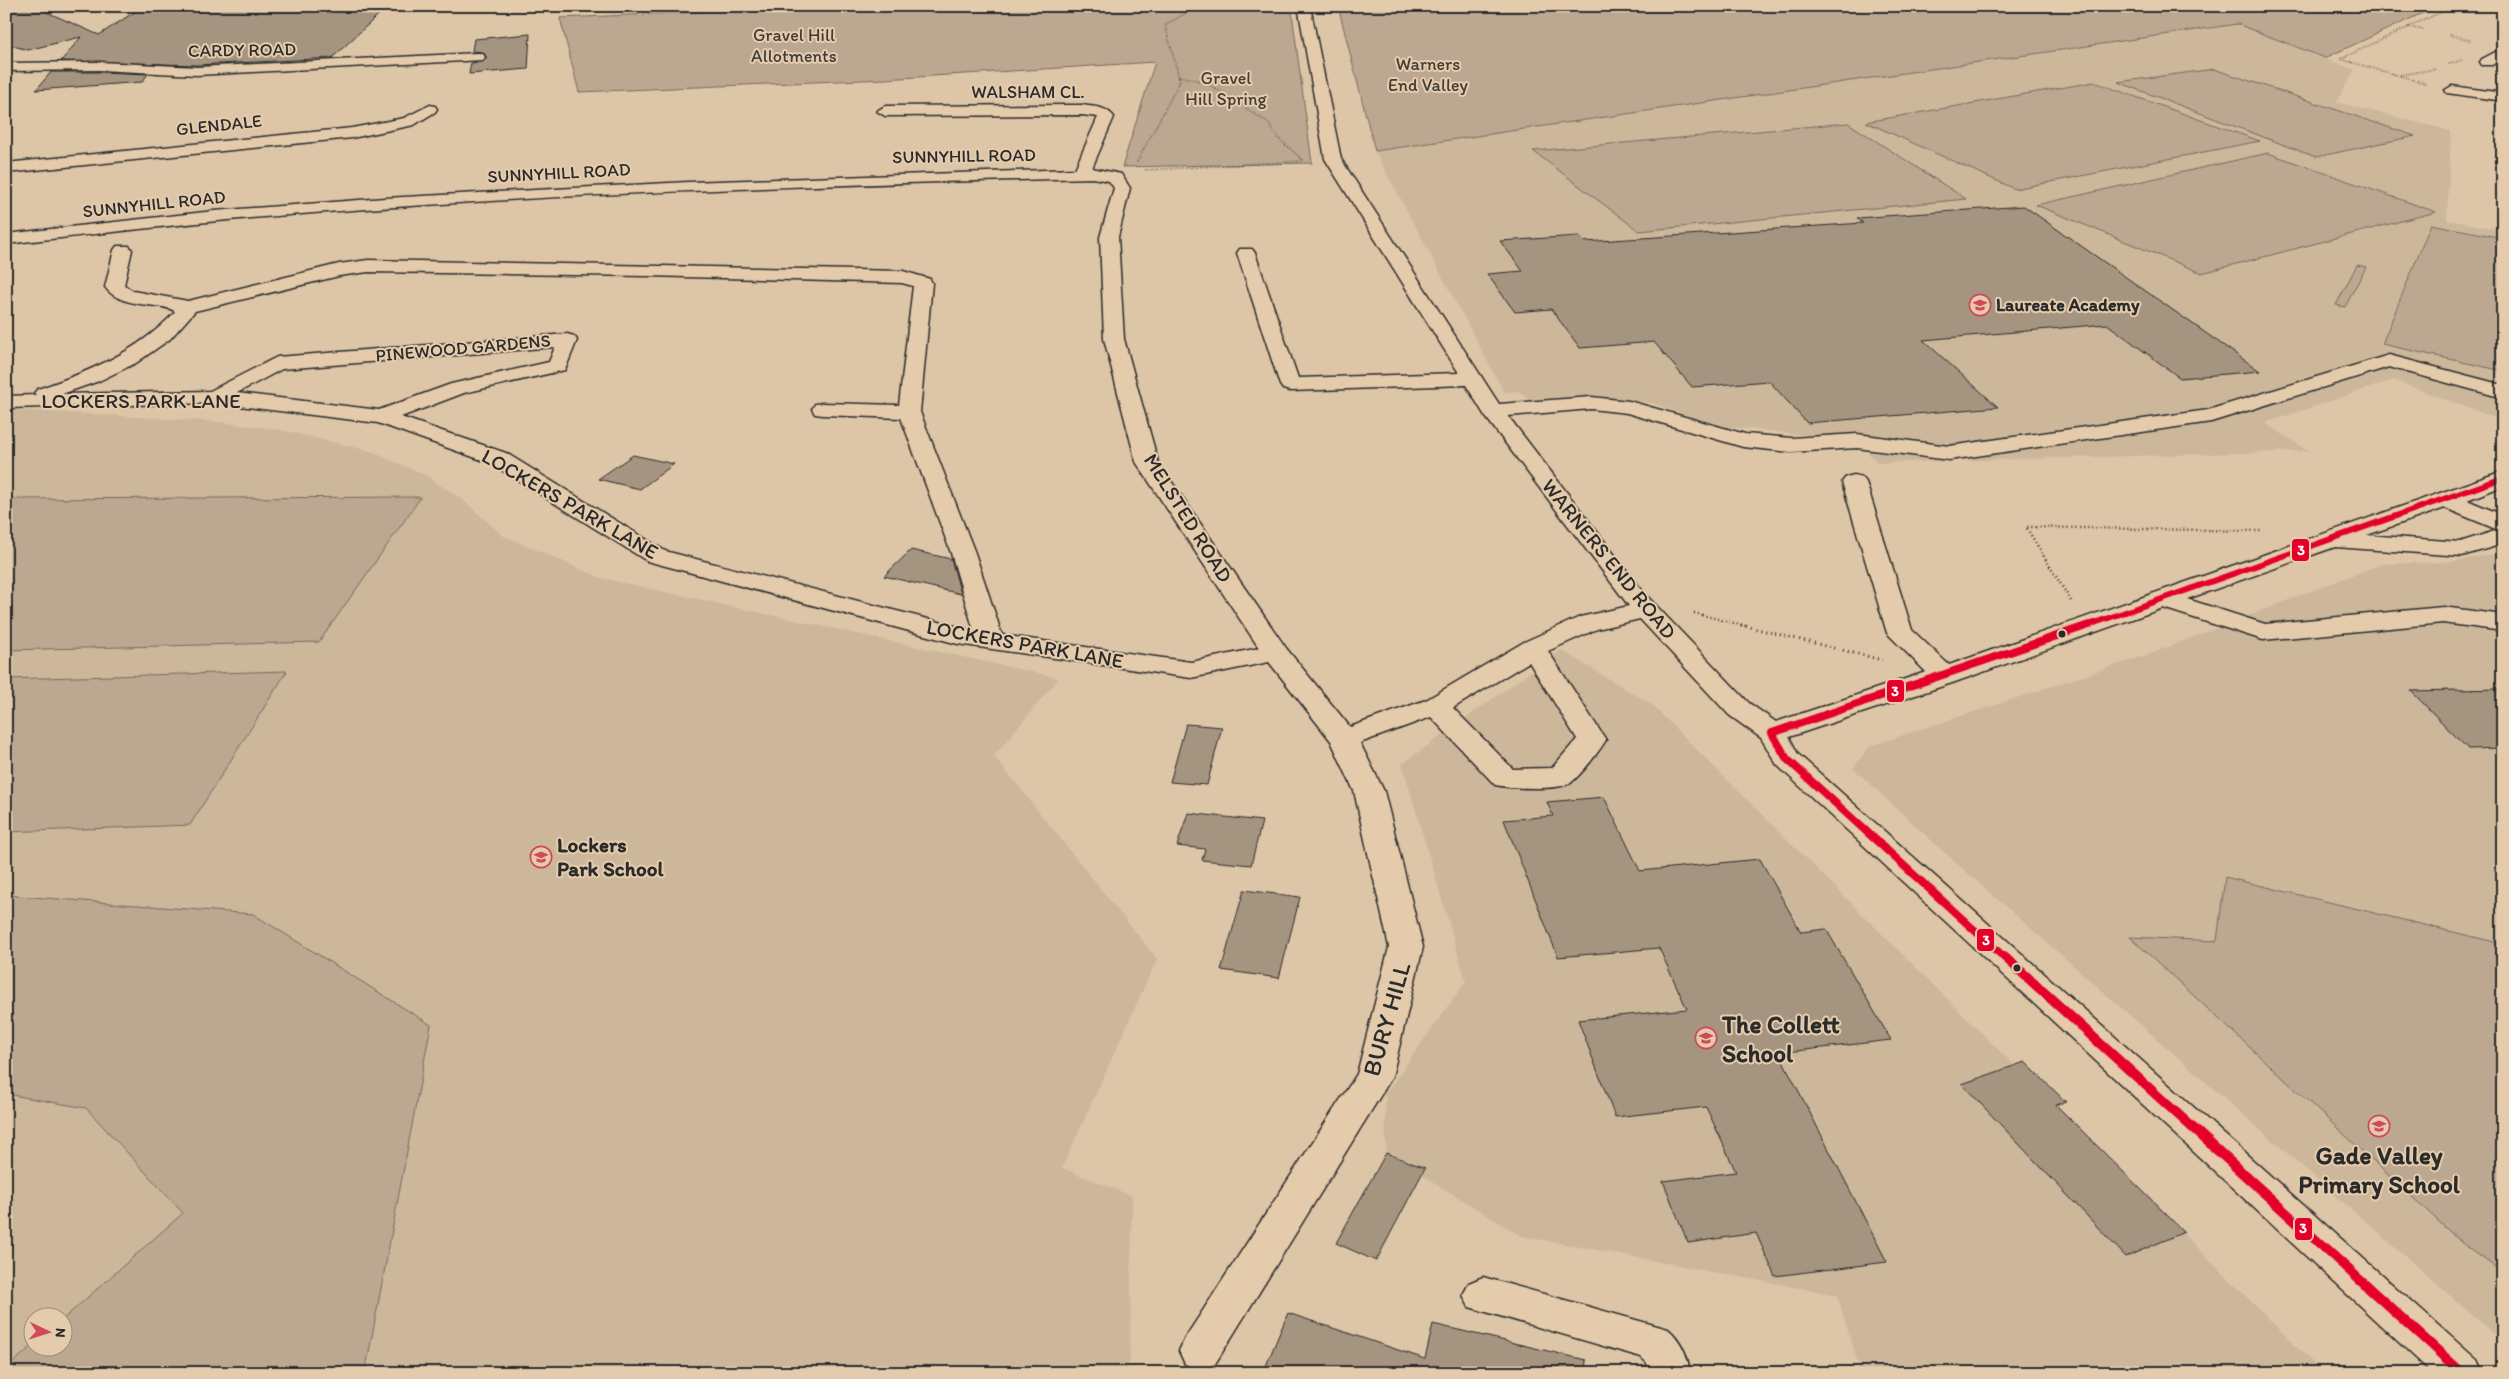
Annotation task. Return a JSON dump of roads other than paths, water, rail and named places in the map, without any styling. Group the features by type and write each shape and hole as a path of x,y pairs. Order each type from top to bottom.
{"street":[{"name":"WARNERS END ROAD","path":"1304,6 1332,159 1494,411 1641,604 1738,709 1772,733 1787,759 2462,1373"},
{"path":"2503,52 2487,62 2503,65"},
{"name":"CARDY ROAD","path":"6,67 99,66 197,71 478,57"},
{"path":"2452,90 2503,97"},
{"name":"GLENDALE","path":"6,168 352,133 409,122 430,108"},
{"name":"WALSHAM CL.","path":"885,111 1082,110 1103,113 1106,117 1081,174"},
{"name":"SUNNYHILL ROAD","path":"6,239 281,211 595,190 898,178 1123,174"},
{"name":"MELSTED ROAD","path":"1123,174 1122,188 1109,237 1114,340 1147,462 1276,653 1344,739"},
{"path":"123,250 114,287 127,296 188,307 339,270 368,266 648,270 903,277 923,283 917,323 909,412 964,553 992,642"},
{"path":"1246,253 1290,384 1473,379"},
{"path":"13,403 107,370 150,343 183,316 188,307"},
{"name":"PINEWOOD GARDENS","path":"214,397 276,363 567,340 558,366 458,388 381,417"},
{"path":"1494,411 1591,403 1629,407 1743,440 1791,445 1857,441 1949,453 2211,416 2389,361 2503,392"},
{"name":"LOCKERS PARK LANE","path":"13,403 214,397 381,417 498,458 656,556 967,638 992,642 1191,670 1276,653"},
{"path":"823,409 909,412"},
{"path":"1772,733 1945,676 2085,625 2446,500 2503,478"},
{"path":"1854,482 1900,633 1945,676"},
{"path":"2446,500 2503,524"},
{"path":"2330,540 2462,549 2503,536"},
{"path":"2161,599 2263,632 2443,614 2503,623"},
{"path":"1344,739 1436,706 1533,648 1589,623 1641,604"},
{"path":"1436,706 1505,778 1560,777 1592,740 1533,648"},
{"name":"BURY HILL","path":"1200,1351 1374,1077 1406,947 1369,791 1344,739"},
{"path":"1483,1295 1653,1342 1662,1349 1668,1360 1669,1373"}],"place":[{"name":"Laureate Academy","path":"1980,305"},
{"name":"Lockers Park School","path":"541,857"},
{"name":"The Collett School","path":"1706,1038"},
{"name":"Gade Valley Primary School","path":"2379,1126"}],"park label":[{"name":"Gravel Hill Allotments","path":"794,45"},
{"name":"Warners End Valley","path":"1428,74"},
{"name":"Gravel Hill Spring","path":"1226,88"}]}
